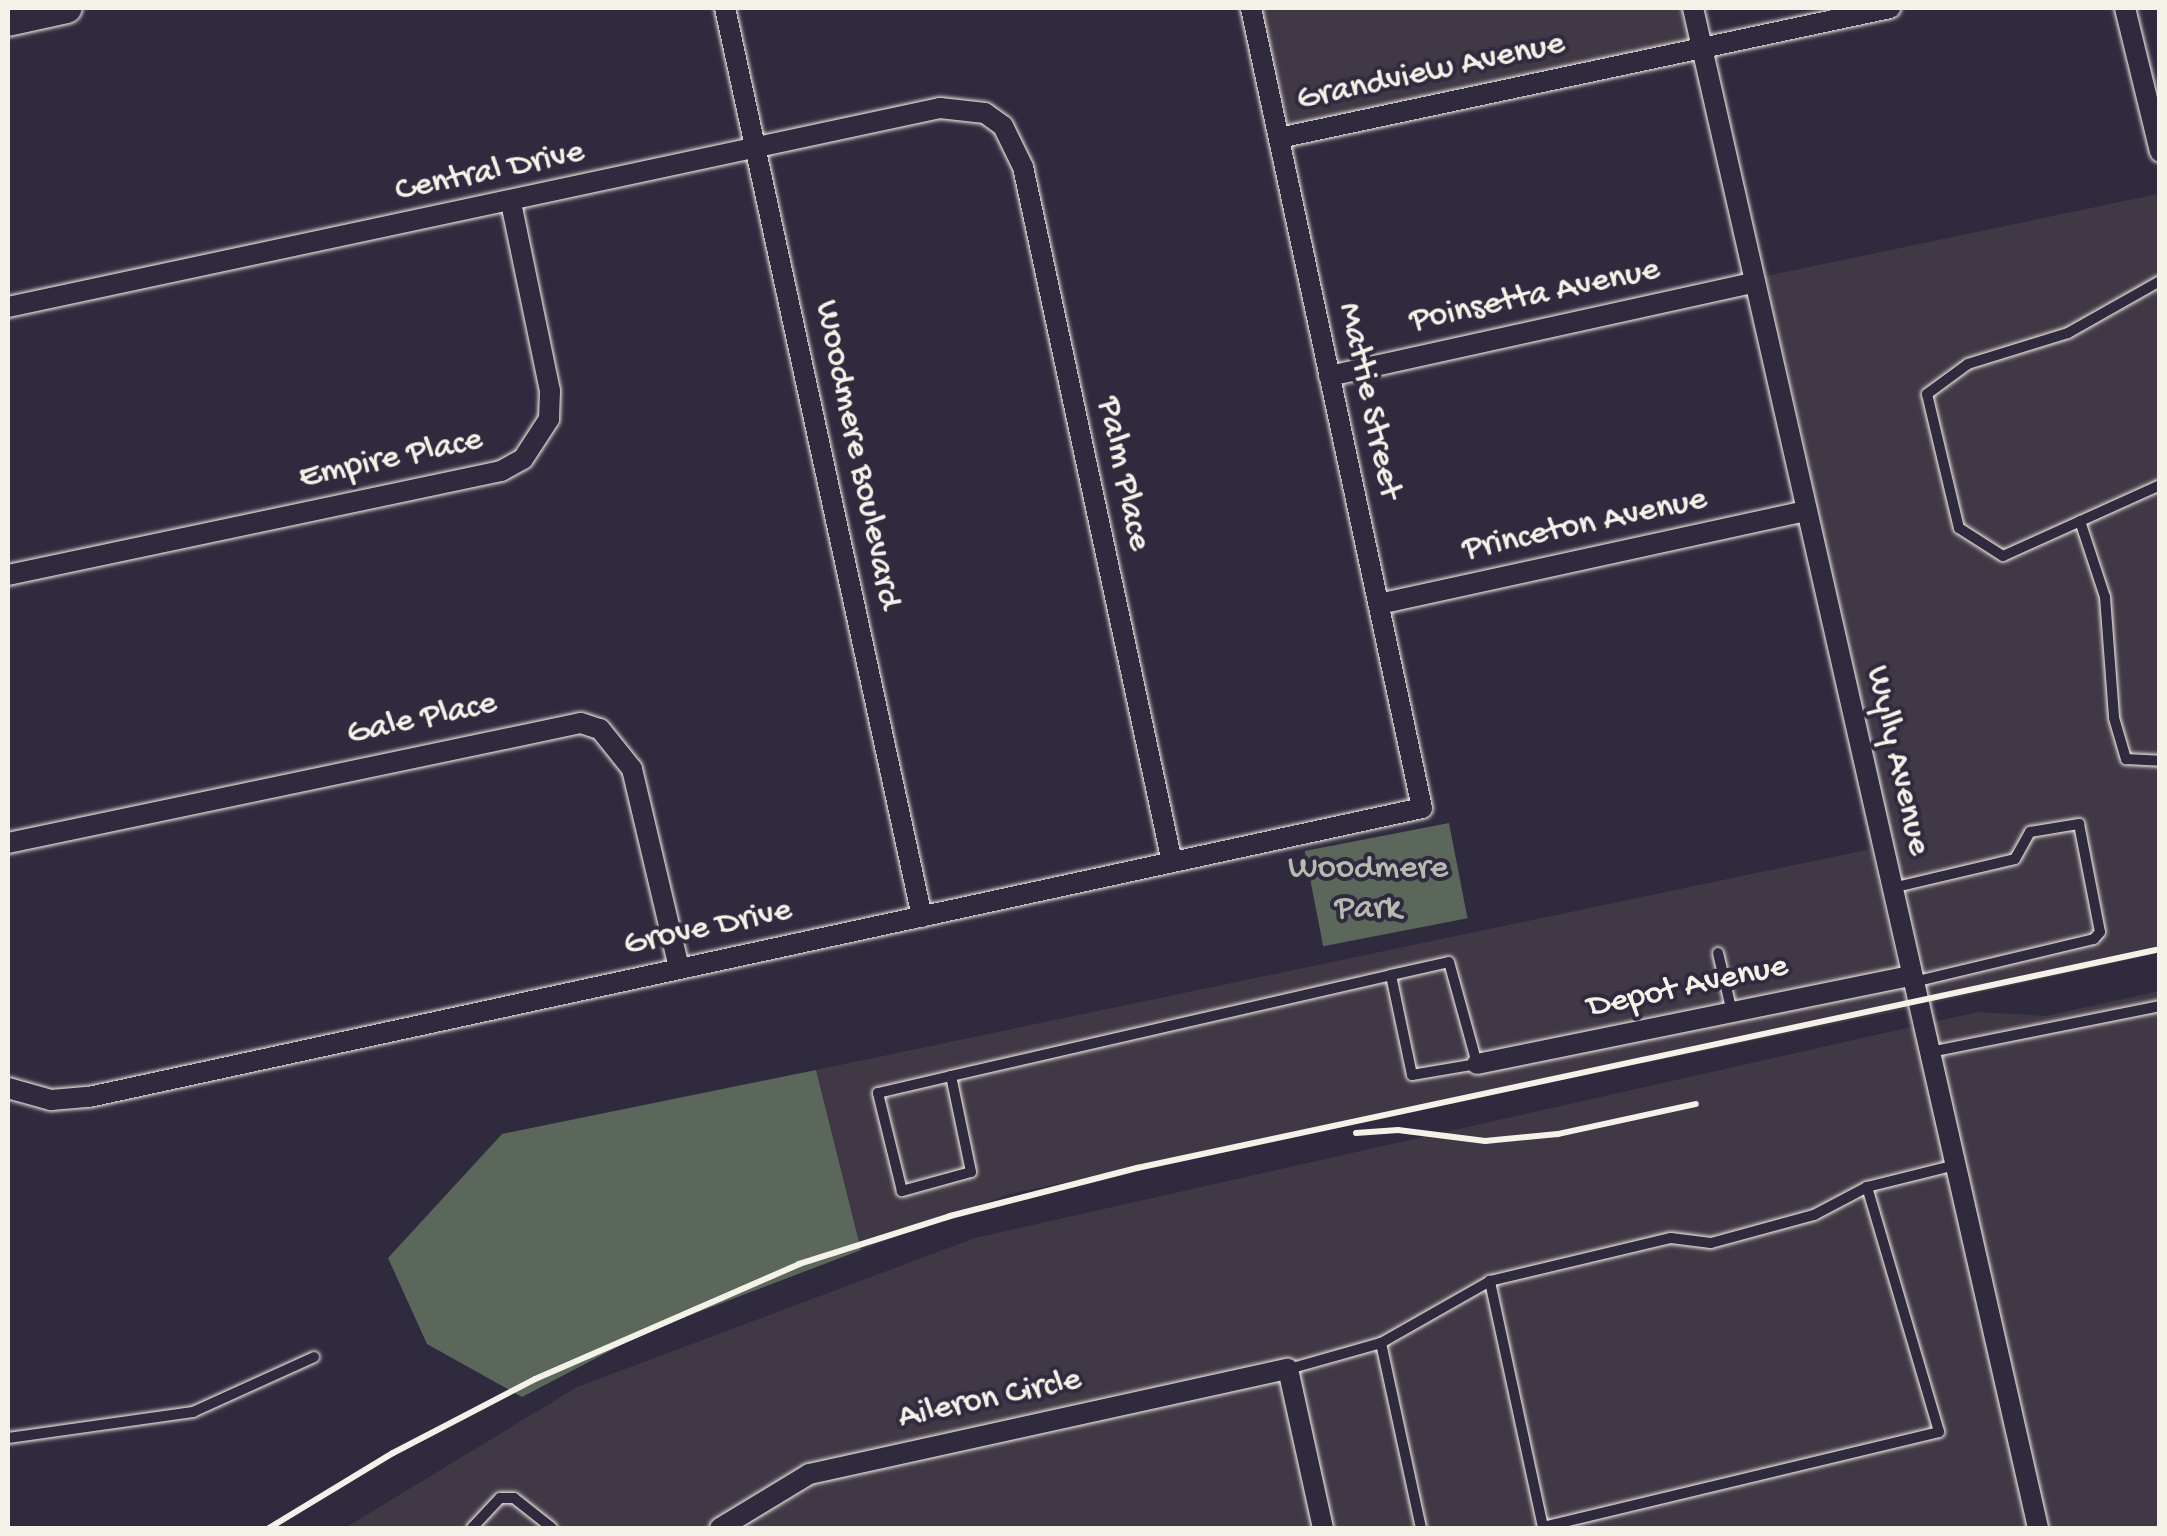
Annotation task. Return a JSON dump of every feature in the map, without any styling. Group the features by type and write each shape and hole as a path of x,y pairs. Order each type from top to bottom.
{"main road":[{"path":"8,21 67,8"}],"street":[{"name":"Woodmere Boulevard","path":"725,8 922,916"},
{"name":"Mattie Street","path":"1250,8 1422,808"},
{"name":"Wylly Avenue","path":"1692,8 2038,1528"},
{"name":"Grandview Avenue","path":"1278,138 1890,8"},
{"path":"2125,8 2160,152"},
{"name":"Central Drive","path":"8,307 758,151 940,108 985,113"},
{"name":"Palm Place","path":"985,113 1003,126 1023,167 1172,862"},
{"name":"Empire Place","path":"8,575 501,471 524,459 550,420 550,391 511,202"},
{"name":"Poinsetta Avenue","path":"1329,376 1755,282"},
{"name":"Princeton Avenue","path":"1379,604 1806,510"},
{"name":"Gale Place","path":"8,843 580,724 600,729 632,769 678,968"},
{"name":"Grove Drive","path":"8,1088 51,1100 89,1098 1422,808"},
{"name":"Depot Avenue","path":"1477,1064 1912,979"},
{"path":"1288,1369 1323,1528"},
{"name":"Aileron Circle","path":"720,1528 810,1474 1288,1369"}],"lane":[{"path":"2160,281 2068,333 1968,364 1927,394 1960,528 2003,556 2160,485"},
{"path":"2080,521 2106,597 2114,718 2126,759 2160,760"},
{"path":"1892,888 2015,859 2030,832 2078,824 2100,932 2094,939 1912,979"},
{"path":"1718,953 1732,1012"},
{"path":"951,1076 971,1172 902,1191 878,1094 951,1076 1391,975 1454,964 1477,1064 1412,1075 1391,975"},
{"path":"1929,1052 2160,1006"},
{"path":"1288,1369 1381,1343 1490,1281 1671,1238 1711,1243 1814,1215 1867,1187 1955,1164"},
{"path":"1490,1281 1540,1528 1939,1432 1867,1187"},
{"path":"1381,1343 1421,1528"},
{"path":"8,1438 193,1412 314,1357"},
{"path":"472,1528 500,1498 514,1498 552,1528"}],"shaded area":[{"path":"1262,8 1681,8 1689,42 1288,126"},
{"path":"2158,194 2159,953 1930,1004 1766,276"},
{"path":"1871,849 1898,968 1465,1056 1468,1076 1903,988 1908,1009 1009,1194 861,1250 816,1070"},
{"path":"2159,991 2159,1528 345,1528 577,1387 975,1238 1978,1012 2046,1016"}],"green space":[{"name":"Woodmere Park","path":"1449,823 1468,918 1323,946 1305,851"},
{"path":"816,1070 861,1250 646,1332 522,1397 427,1344 388,1258 502,1134"}],"railway":[{"path":"269,1528 393,1453 535,1379 799,1264 950,1216 1137,1168 2160,949"},
{"path":"1356,1133 1398,1130 1485,1141 1558,1134 1696,1104"}]}
